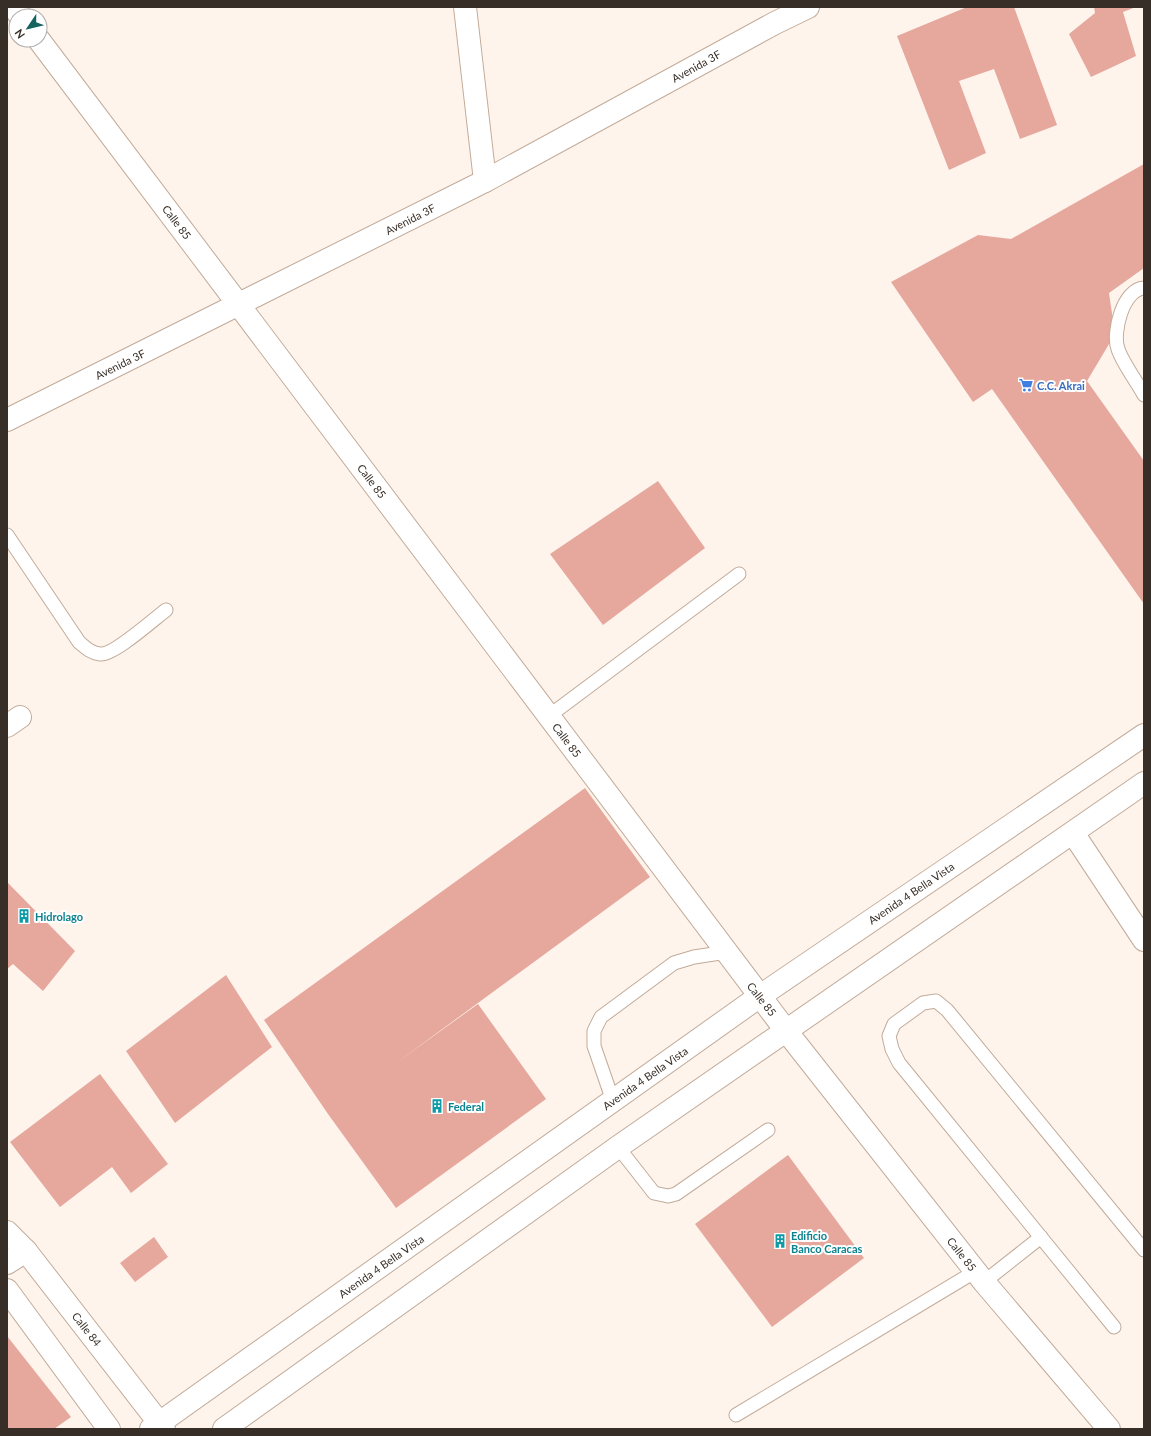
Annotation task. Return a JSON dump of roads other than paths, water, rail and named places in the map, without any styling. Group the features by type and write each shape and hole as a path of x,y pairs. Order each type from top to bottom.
{"street":[{"path":"465,7 485,181"},
{"name":"Avenida 3F","path":"7,420 485,181 774,23 808,7"},
{"name":"Calle 85","path":"45,48 240,304 787,1032 980,1277 1109,1429"},
{"name":"Avenida 4 Bella Vista","path":"158,1427 760,996 1144,735"},
{"path":"224,1429 618,1147 787,1032 1144,783"},
{"path":"1073,833 1144,940"},
{"name":"Calle 84","path":"7,1232 26,1251 158,1427"},
{"path":"7,1263 26,1251"},
{"path":"7,1290 109,1429"}],"lane":[{"path":"1144,288 1139,288 1129,295 1123,307 1117,328 1117,349 1144,395"},
{"path":"7,535 79,642 90,652 102,655 112,651 166,610"},
{"path":"549,716 739,574"},
{"path":"613,1100 594,1046 594,1031 601,1017 674,962 694,957 727,952"},
{"path":"1114,1326 899,1063 892,1050 889,1036 894,1024 923,1003 936,1002 947,1010 1144,1250"},
{"path":"618,1147 654,1193 668,1196 676,1194 768,1130"},
{"path":"736,1415 980,1277 1041,1237"}],"place":[{"name":"C.C. Akrai","path":"1026,385"},
{"name":"Hidrolago","path":"24,916"},
{"name":"Federal","path":"437,1106"},
{"name":"Edificio Banco Caracas","path":"780,1241"}]}
